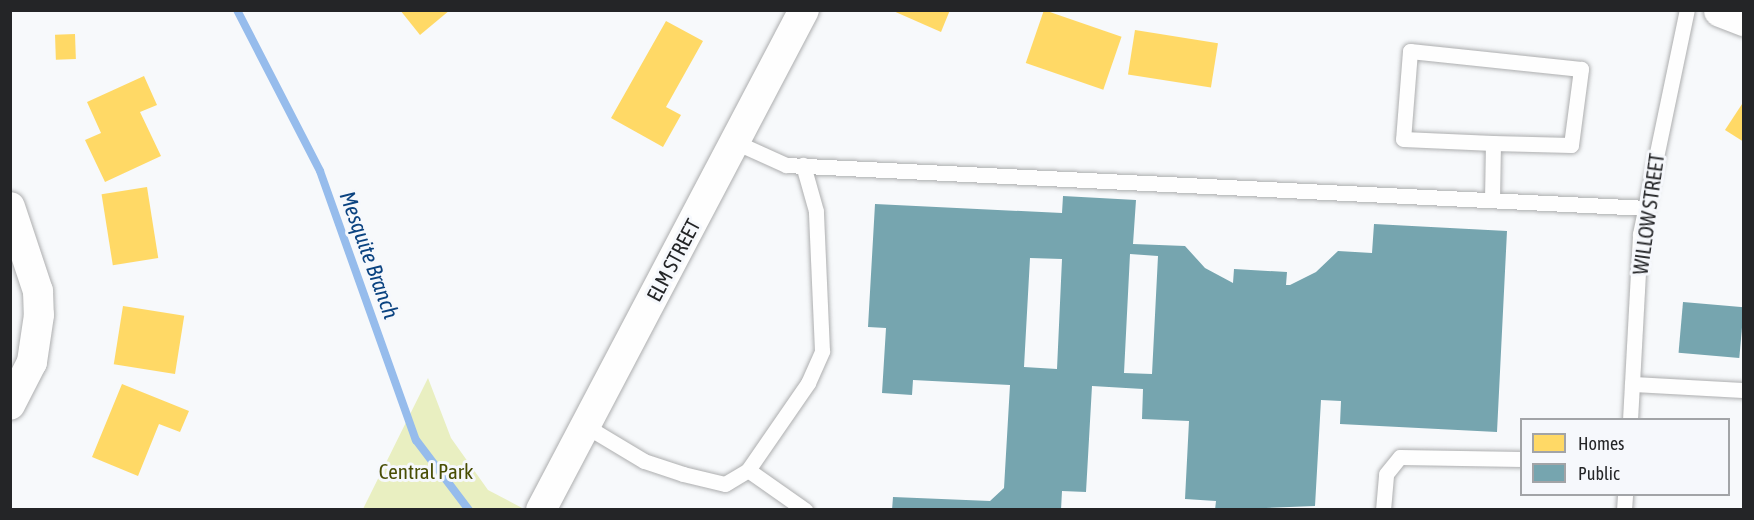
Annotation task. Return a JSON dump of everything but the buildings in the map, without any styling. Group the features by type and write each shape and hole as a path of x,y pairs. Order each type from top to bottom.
{"street":[{"name":"ELM STREET","path":"542,508 804,10"},
{"path":"1720,10 1743,19"},
{"path":"10,207 38,291 39,315 32,363 10,405"}],"lane":[{"name":"WILLOW STREET","path":"1630,418 1640,234 1687,10"},
{"path":"1410,51 1581,69 1571,145 1492,143 1403,139 1410,51"},
{"path":"735,142 786,165 1646,208"},
{"path":"1492,143 1492,200"},
{"path":"584,425 644,460 684,474 725,484 748,470 808,383 822,351 816,212 803,165"},
{"path":"1632,384 1743,390"},
{"path":"1383,510 1386,474 1400,457 1520,459"},
{"path":"748,470 805,510"}],"green space":[{"name":"Central Park","path":"428,378 451,438 488,490 524,509 363,509"}],"waterway":[{"name":"Mesquite Branch","path":"237,10 320,171 416,440 469,510"}]}
